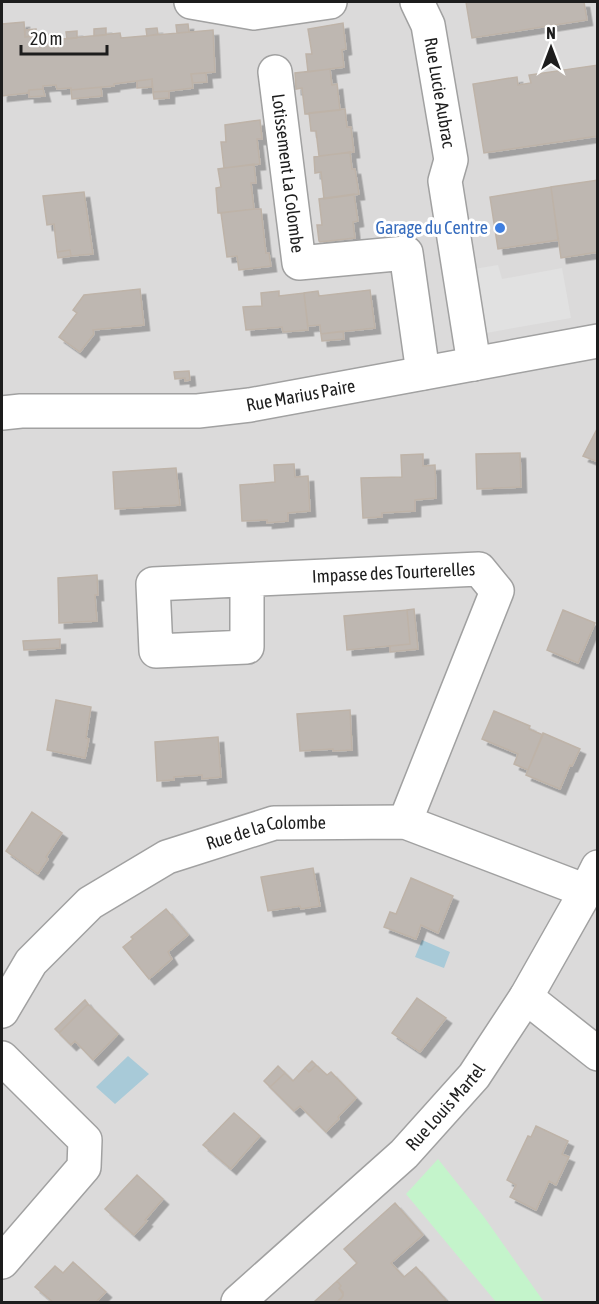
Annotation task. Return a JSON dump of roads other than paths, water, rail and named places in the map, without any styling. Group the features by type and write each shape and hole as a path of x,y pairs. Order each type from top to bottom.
{"street":[{"path":"191,2 254,13 330,2"},
{"name":"Rue Lucie Aubrac","path":"417,2 428,25 451,160 445,181 474,364"},
{"name":"Lotissement La Colombe","path":"275,72 299,263 406,253 423,374"},
{"name":"Rue Marius Paire","path":"2,413 21,411 198,411 250,405 597,341"},
{"name":"Impasse des Tourterelles","path":"247,581 479,569 497,591 405,822"},
{"name":"Rue de la Colombe","path":"2,1011 31,962 90,903 167,857 274,823 405,822 592,879"},
{"name":"Rue Louis Martel","path":"238,1302 405,1154 474,1076 526,997 592,879"},
{"path":"526,997 597,1054"},
{"path":"2,1058 85,1140 85,1149 84,1167 2,1262"}],"water":[{"path":"422,940 450,952 444,968 415,957"},
{"path":"128,1056 149,1074 115,1104 96,1087"}],"place":[{"name":"Garage du Centre","path":"500,228"}]}
